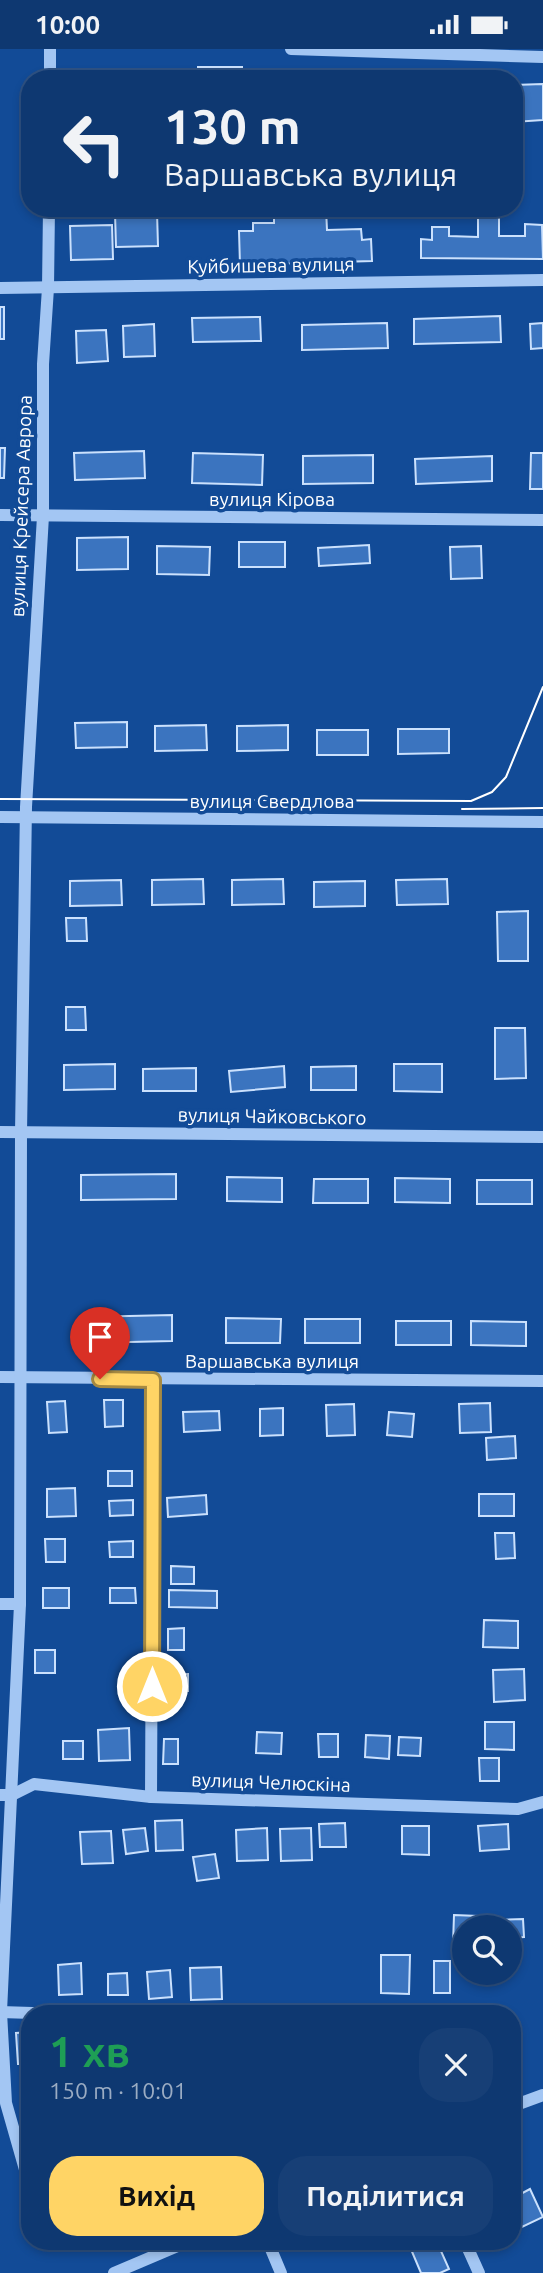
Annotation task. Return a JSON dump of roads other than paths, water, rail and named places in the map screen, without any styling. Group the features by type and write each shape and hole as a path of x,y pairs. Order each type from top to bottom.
{"street":[{"path":"50,49 50,70"},
{"path":"290,49 543,57"},
{"name":"вулиця Крейсера Аврора","path":"21,2156 6,2103 0,2012 6,1795 20,1604 21,1133 27,818 43,516 43,364 49,217"},
{"name":"Куйбишева вулиця","path":"0,288 543,280"},
{"name":"вулиця Кірова","path":"0,515 543,520"},
{"name":"вулиця Свердлова","path":"0,817 543,822"},
{"name":"вулиця Чайковського","path":"0,1132 543,1137"},
{"name":"Варшавська вулиця","path":"0,1377 543,1381"},
{"path":"151,1797 153,1380"},
{"path":"0,1604 20,1604"},
{"name":"вулиця Челюскіна","path":"6,1795 34,1784 151,1797 518,1809 543,1802"},
{"path":"0,2012 21,2013"},
{"path":"521,2103 543,2095"},
{"path":"114,2273 168,2250"},
{"path":"271,2250 281,2273"},
{"path":"468,2250 478,2273"}],"tram line":[{"path":"0,799 471,801 492,792 506,777 543,687"},
{"path":"462,809 543,808"}]}
